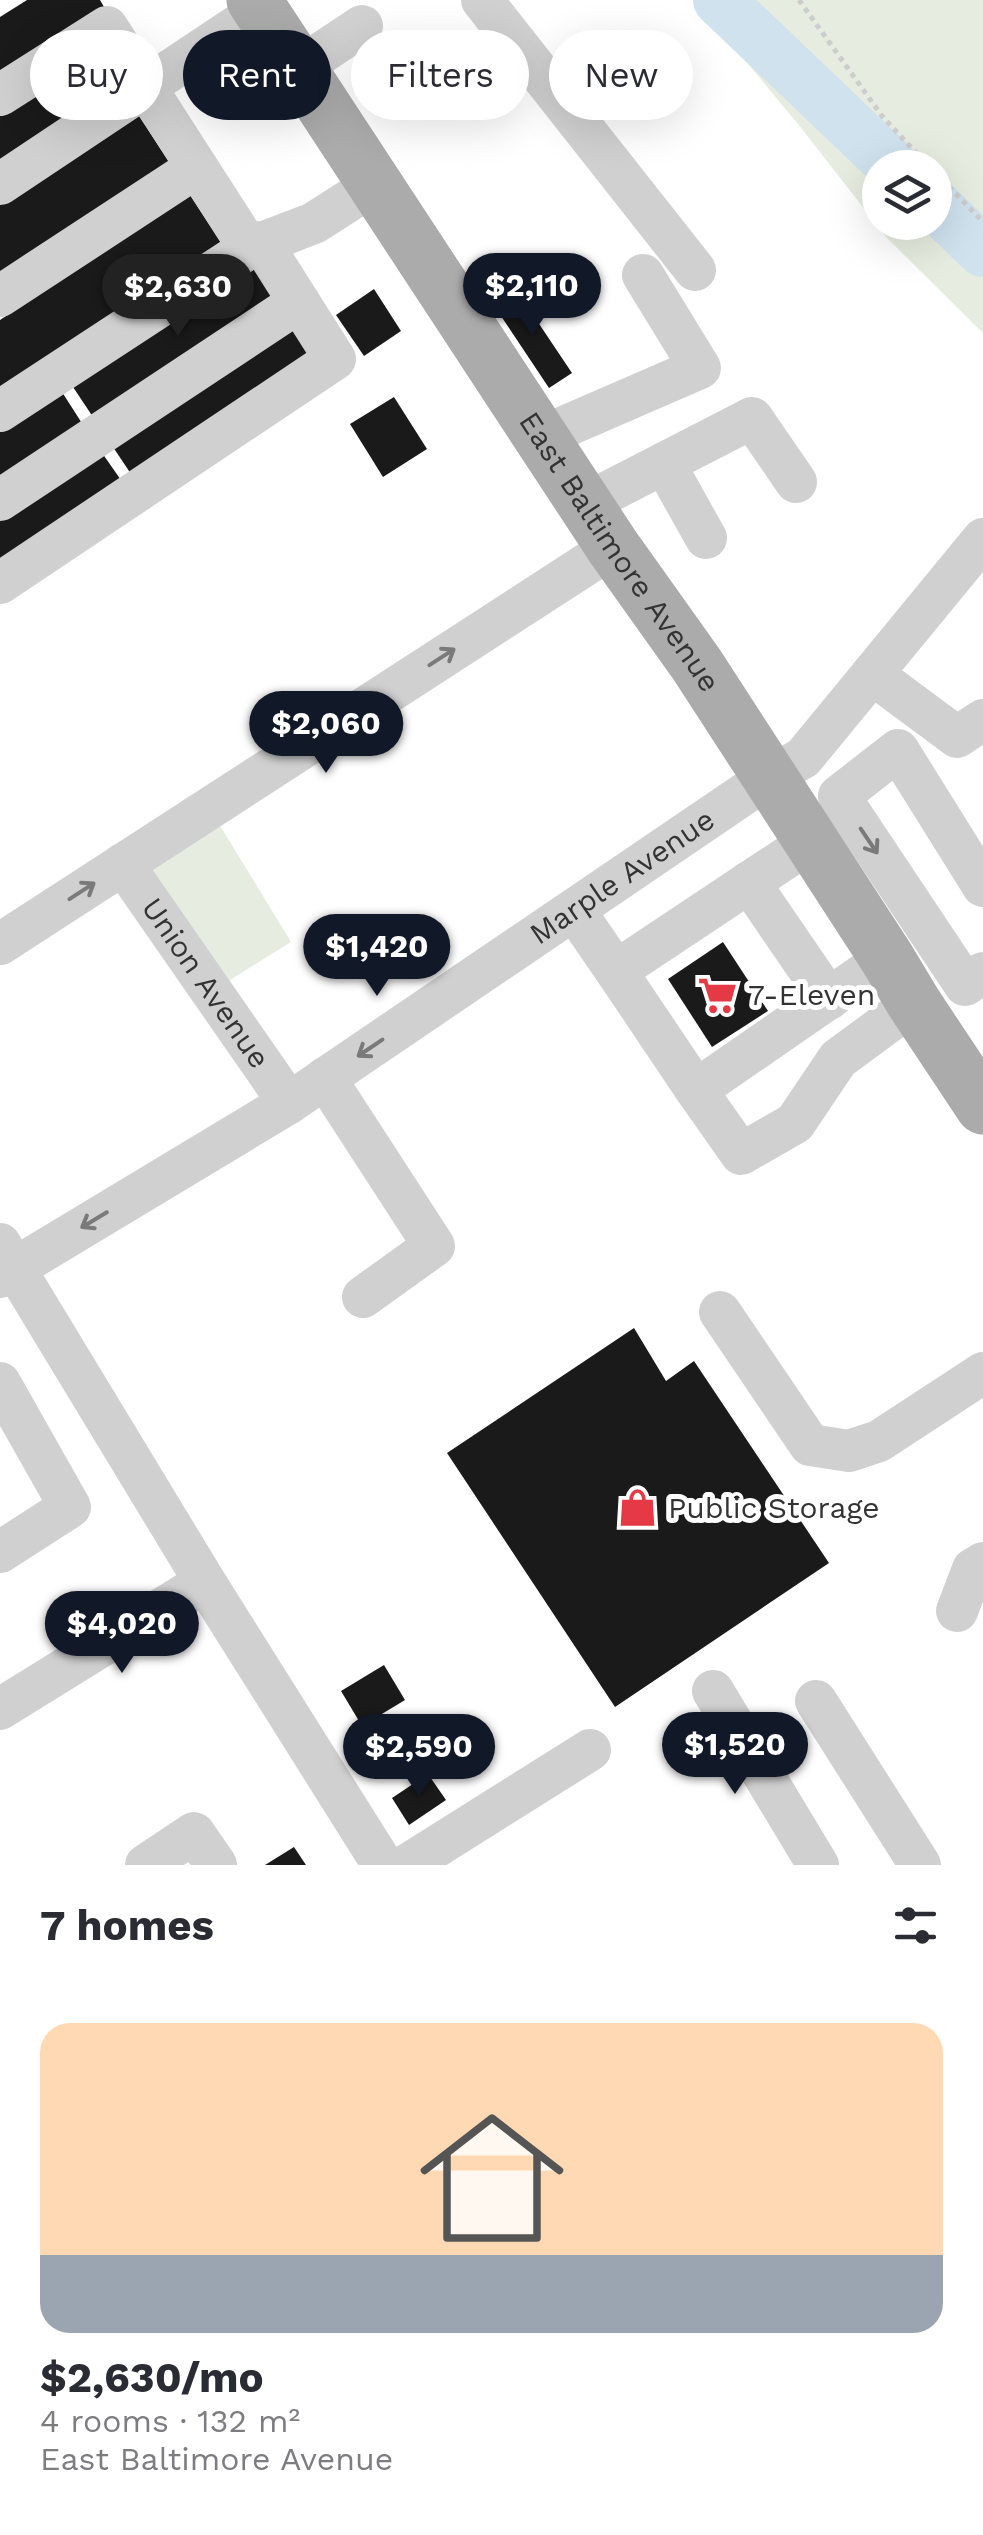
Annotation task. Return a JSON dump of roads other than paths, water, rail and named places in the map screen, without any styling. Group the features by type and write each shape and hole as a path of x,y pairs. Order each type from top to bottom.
{"main road":[{"name":"East Baltimore Avenue","path":"258,5 274,30"},
{"name":"East Baltimore Avenue","path":"331,117 599,525 697,665 983,1106"}],"street":[{"path":"482,0 695,270"},
{"path":"163,75 258,5"},
{"path":"331,47 362,26"},
{"path":"0,95 30,76"},
{"path":"0,584 336,359 299,302 196,167 163,115"},
{"path":"0,184 97,120"},
{"path":"0,296 196,167"},
{"path":"0,411 255,245 314,223 375,184"},
{"path":"541,437 700,368 643,275"},
{"path":"0,500 299,302"},
{"path":"0,944 123,864 599,525 664,463 752,418 796,482"},
{"path":"664,463 706,538"},
{"name":"Marple Avenue","path":"5,1262 289,1103 802,758 983,540"},
{"path":"872,674 957,737 983,720"},
{"path":"843,709 873,769"},
{"path":"983,886 898,750 839,796 965,985 983,973"},
{"path":"616,971 810,842"},
{"name":"Union Avenue","path":"123,864 289,1103"},
{"path":"749,882 828,999"},
{"path":"574,910 741,1154 795,1123 838,1059 900,981"},
{"path":"696,1090 828,999 900,981"},
{"path":"326,1078 434,1246 363,1298"},
{"path":"5,1262 383,1865"},
{"path":"720,1312 810,1445 849,1451 879,1441 983,1373"},
{"path":"0,1383 70,1507 0,1552"},
{"path":"0,1709 205,1582"},
{"path":"713,1691 818,1865"},
{"path":"816,1701 920,1865"},
{"path":"407,1865 590,1750"},
{"path":"146,1865 194,1833 216,1865"}],"waterway":[{"path":"719,0 876,150"},
{"path":"952,221 983,251"}],"place":[{"name":"7-Eleven","path":"718,995"},
{"name":"Public Storage","path":"638,1508"}]}
